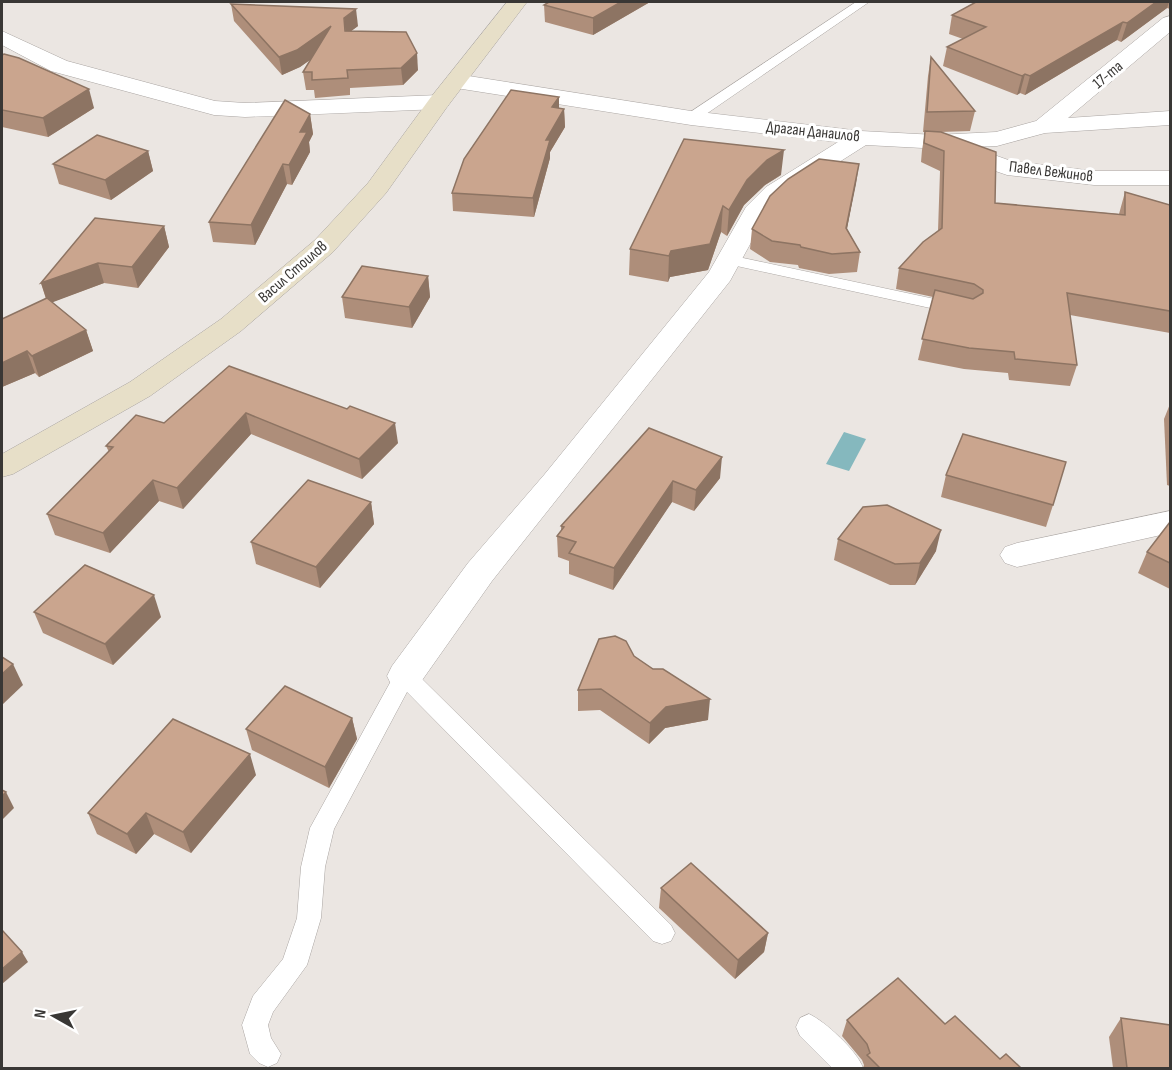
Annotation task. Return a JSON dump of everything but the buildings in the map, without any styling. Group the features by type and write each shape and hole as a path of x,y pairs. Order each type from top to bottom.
{"street":[{"name":"Васил Стоилов","path":"2,467 140,389 231,325 284,282 351,220 517,2"},
{"name":"17-та","path":"1044,126 1170,22"},
{"path":"2,37 59,66 214,108 245,110 439,102"},
{"name":"Драган Данаилов","path":"456,81 691,118 861,138 936,142 997,139 1044,126 1170,118"},
{"path":"405,676 480,572 562,474 721,275 755,212 775,192 861,138"},
{"name":"Павел Вежинов","path":"936,142 1007,168 1094,178 1170,178"},
{"path":"1017,555 1170,522"}],"lane":[{"path":"691,118 863,2"},
{"path":"729,260 969,312"},
{"path":"268,1054 259,1045 255,1025 262,1005 294,965 309,918 312,867 322,828 405,676 662,933"},
{"path":"809,1027 850,1068"}],"water":[{"path":"844,432 866,439 849,471 826,464"}]}
